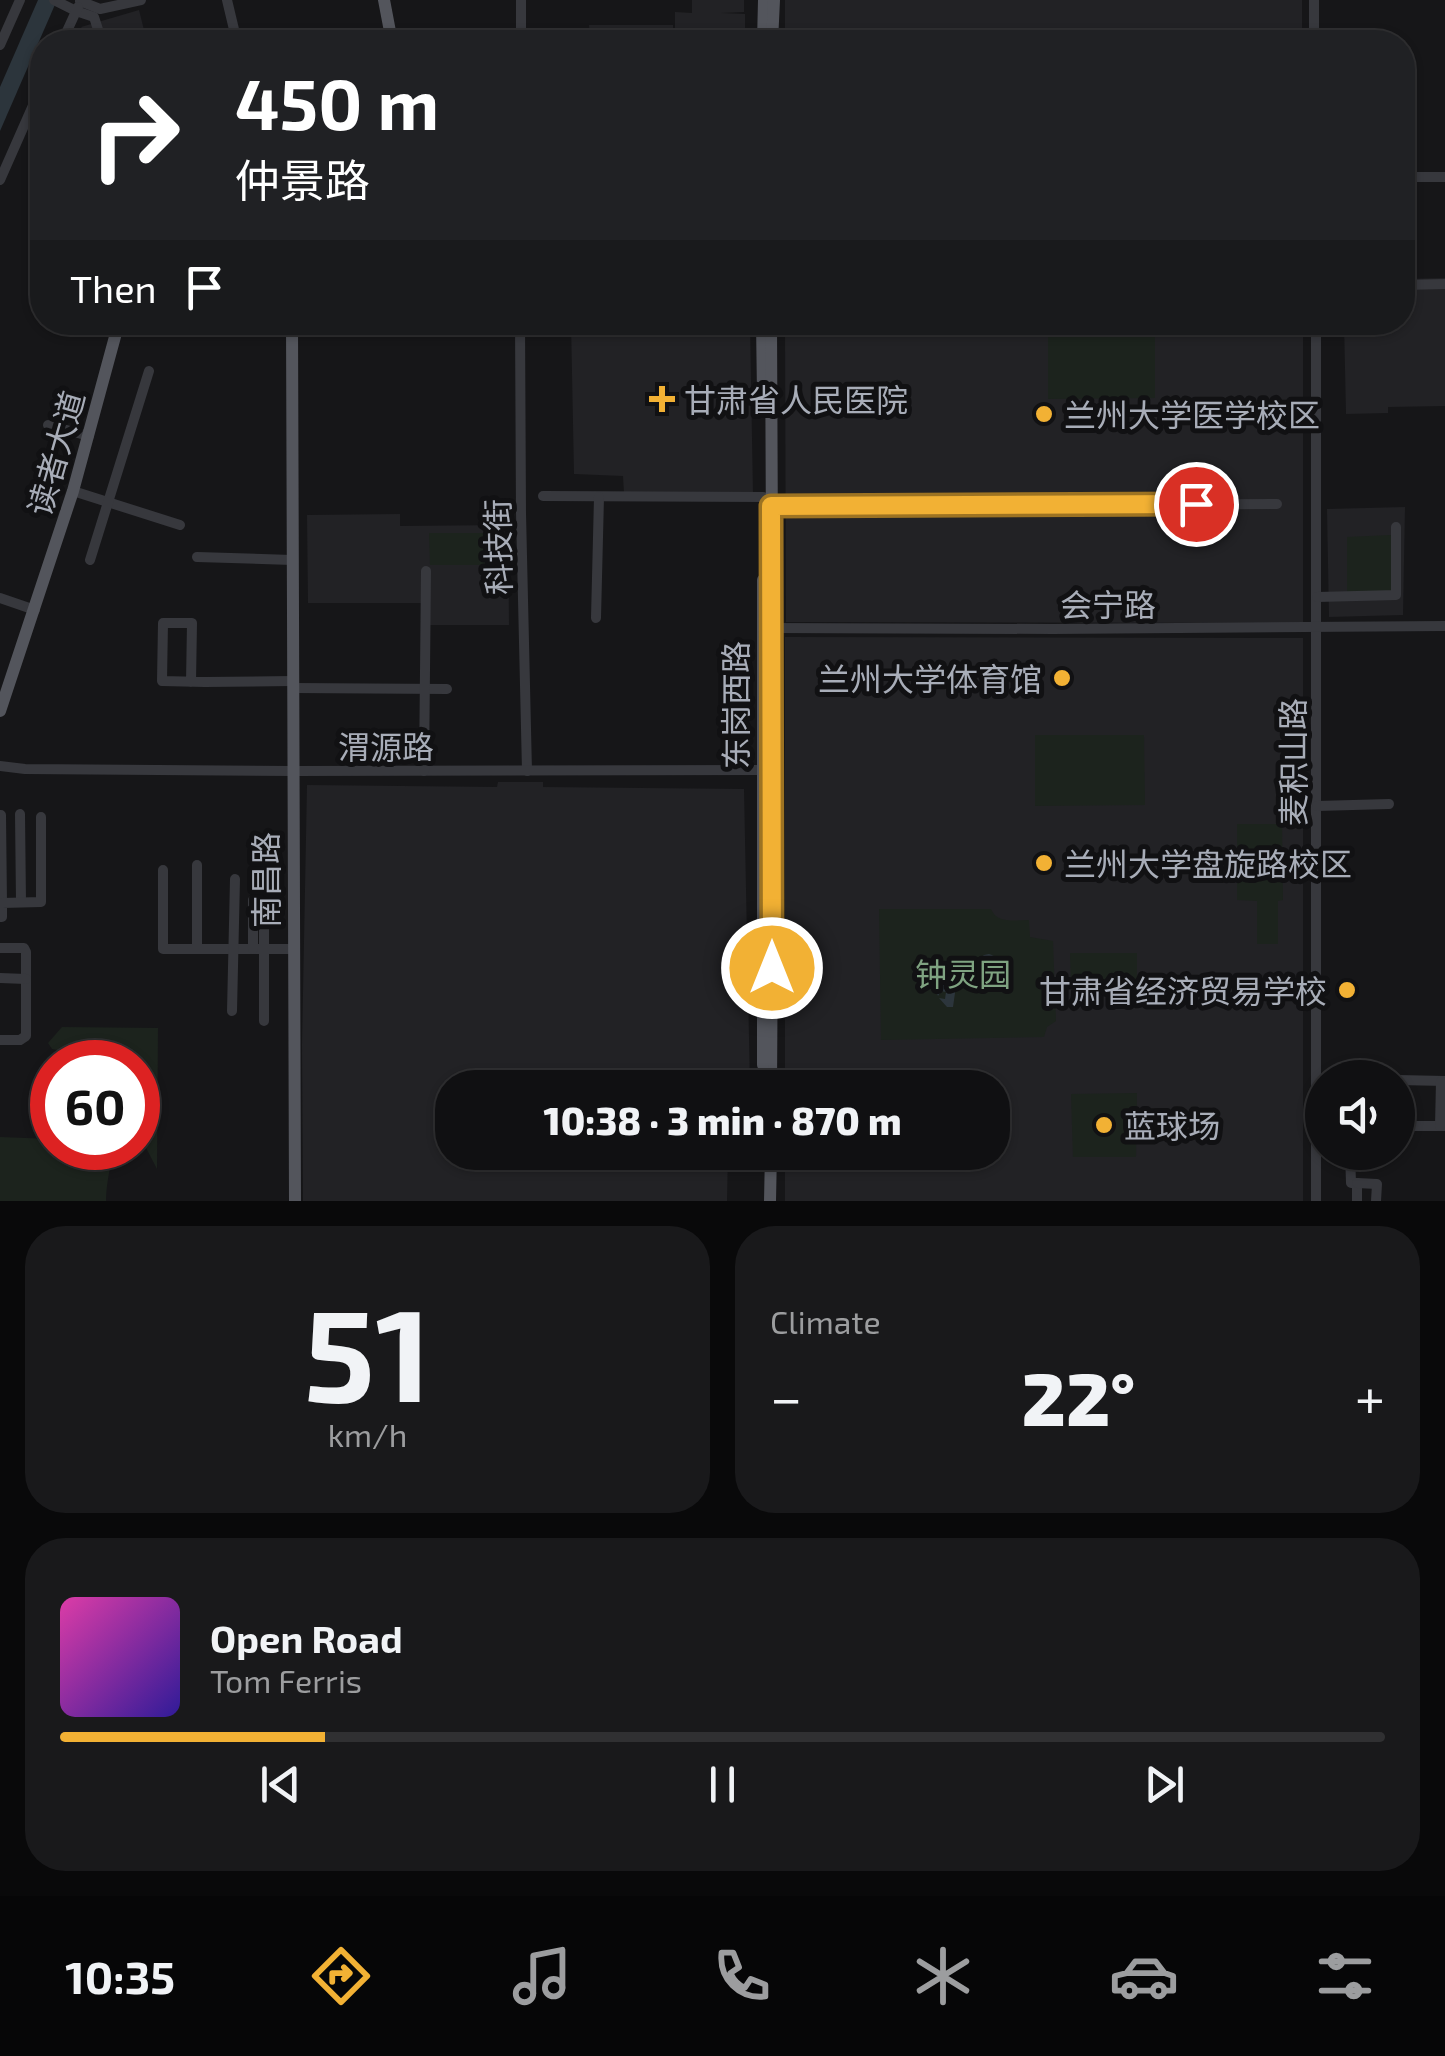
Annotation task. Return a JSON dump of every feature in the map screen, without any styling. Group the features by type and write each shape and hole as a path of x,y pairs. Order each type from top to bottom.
{"main road":[{"path":"384,0 390,30"},
{"path":"763,30 764,0"},
{"path":"773,30 774,0"},
{"name":"读者大道","path":"0,711 5,680 35,610 73,492 116,335"},
{"name":"南昌路","path":"292,335 294,1201"},
{"name":"东岗西路","path":"762,335 772,628 763,1070"},
{"name":"东岗西路","path":"771,335 767,502 771,1070"},
{"path":"763,1170 763,1201"},
{"path":"770,1201 771,1170"}],"street":[{"path":"1,42 20,0"},
{"path":"57,2 100,9 140,0"},
{"path":"227,0 233,30"},
{"path":"521,0 521,30"},
{"path":"1314,0 1314,30"},
{"path":"67,30 79,4"},
{"path":"79,4 94,16 98,30"},
{"path":"0,180 30,112"},
{"path":"1415,177 1445,177"},
{"path":"1415,285 1445,284"},
{"name":"科技街","path":"520,335 527,771"},
{"name":"麦积山路","path":"1316,335 1318,1060"},
{"path":"90,560 149,372"},
{"path":"48,425 89,436"},
{"path":"73,492 180,525"},
{"path":"544,496 767,502 1277,504"},
{"path":"596,618 599,496"},
{"path":"1316,597 1396,596 1396,527"},
{"path":"198,557 292,560"},
{"path":"424,771 426,570"},
{"path":"0,598 35,610"},
{"path":"191,682 192,623 162,622 162,682 447,688"},
{"name":"会宁路","path":"772,628 1445,626"},
{"name":"渭源路","path":"0,766 293,772 768,770"},
{"path":"1316,806 1389,804"},
{"path":"20,814 21,902"},
{"path":"0,918 1,815"},
{"path":"2,903 41,902 41,817"},
{"path":"197,865 197,949"},
{"path":"163,870 162,949 293,949"},
{"path":"232,1011 234,880"},
{"path":"0,948 24,948 26,952 26,1036 20,1040 0,1040"},
{"path":"258,949 264,1022"},
{"path":"0,978 26,978"},
{"path":"1415,1080 1443,1080 1442,1126 1415,1126"},
{"name":"麦积山路","path":"1316,1201 1317,1170"},
{"path":"1351,1170 1351,1183 1377,1184 1376,1201"},
{"path":"1357,1183 1357,1201"}],"shaded area":[{"path":"38,0 57,0 44,30 30,30 30,62 0,131 0,87"},
{"path":"692,0 744,0 744,12 721,13 745,14 745,30 675,30 675,12 692,13"},
{"path":"785,0 1302,0 1302,30 785,30"},
{"path":"139,10 144,30 83,30 81,27"},
{"path":"589,25 673,25 673,30 589,30"},
{"path":"1445,278 1445,406 1388,407 1388,413 1346,414 1344,335 1415,335 1415,279"},
{"name":"甘肃省人民医院","path":"571,335 750,335 753,495 624,493 623,476 574,474"},
{"name":"兰州大学医学校区","path":"785,335 1303,335 1303,623 786,622"},
{"path":"1405,507 1403,615 1329,617 1327,509"},
{"path":"400,514 400,526 508,525 509,625 428,625 427,603 308,603 307,515"},
{"name":"兰州大学盘旋路校区","path":"785,637 1303,638 1303,1201 785,1201 785,1170 1010,1170 1010,1070 785,1070"},
{"path":"498,782 543,782 543,787 744,789 750,1070 435,1070 435,1170 728,1170 727,1201 303,1201 307,785 497,787"},
{"path":"989,954 1003,964 1004,980 956,986 953,1007 947,1007 939,998 945,999 946,992 941,991 938,996 934,985 941,978 947,982 954,968"}],"green space":[{"path":"1048,335 1155,335 1155,398 1048,399"},
{"path":"429,533 489,533 489,565 430,565"},
{"path":"1391,535 1391,593 1347,593 1347,537"},
{"path":"1035,735 1144,735 1145,805 1035,806"},
{"path":"1237,824 1282,824 1283,900 1278,901 1278,944 1257,944 1257,901 1237,900"},
{"name":"钟灵园","path":"879,909 991,909 1002,919 1029,920 1030,937 1053,941 1056,1021 1047,1027 1044,1037 881,1040"},
{"path":"1070,953 1137,953 1137,985 1071,985"},
{"path":"62,1027 158,1028 158,1040 51,1040"},
{"name":"蓝球场","path":"1137,1093 1136,1157 1073,1157 1071,1094"},
{"path":"0,1137 30,1138 30,1170 110,1170 106,1201 0,1201"}],"place":[{"name":"甘肃省人民医院","path":"662,399"},
{"name":"兰州大学医学校区","path":"1044,414"},
{"name":"兰州大学体育馆","path":"1062,678"},
{"name":"兰州大学盘旋路校区","path":"1044,863"},
{"name":"甘肃省经济贸易学校","path":"1347,990"},
{"name":"蓝球场","path":"1104,1125"}],"route":[{"path":"772,968 771,506 1196,504"}]}
